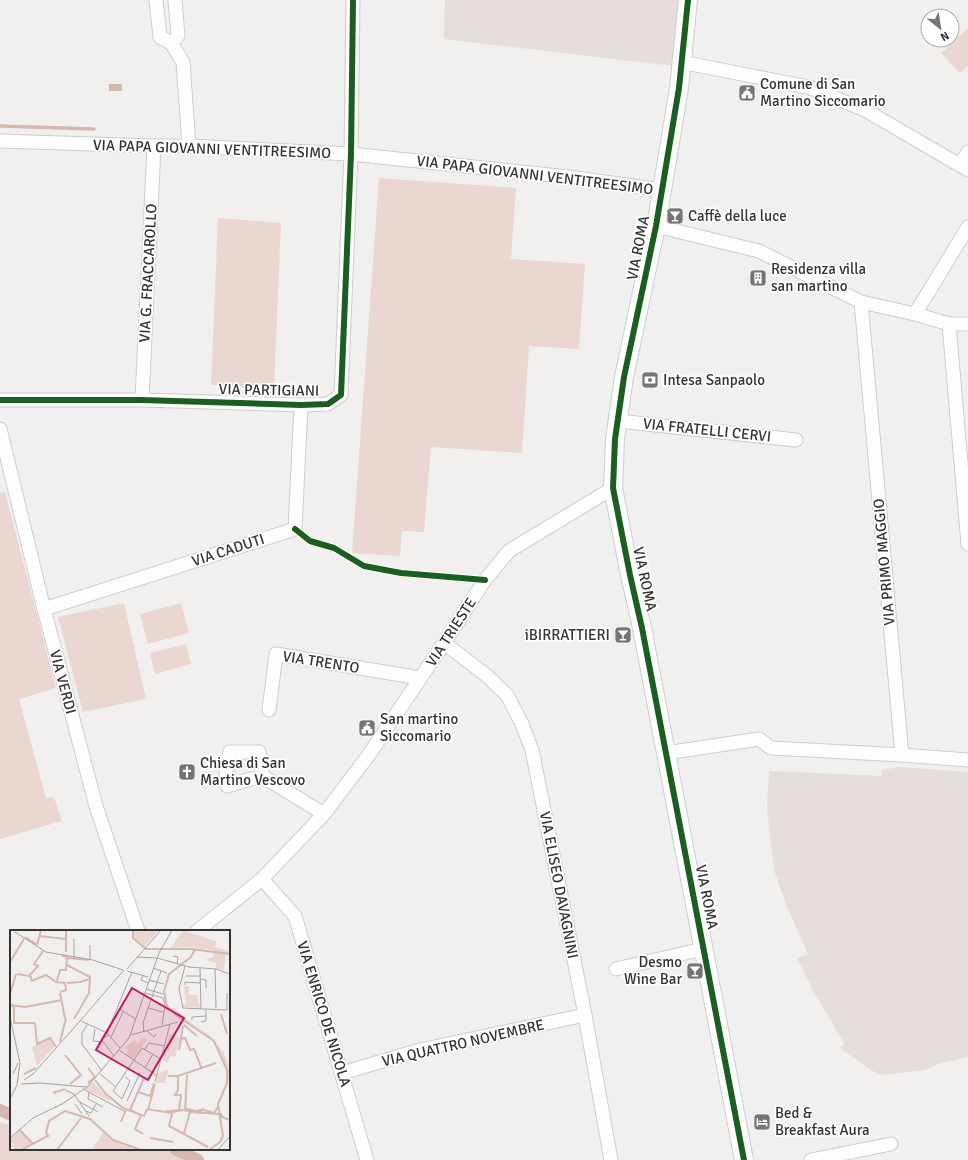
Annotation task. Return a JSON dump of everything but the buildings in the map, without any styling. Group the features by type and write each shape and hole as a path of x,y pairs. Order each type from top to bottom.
{"street":[{"path":"156,0 160,38 171,42 183,62 189,146"},
{"path":"171,42 178,36 175,0"},
{"path":"351,154 353,0"},
{"name":"VIA ROMA","path":"688,0 679,88 656,226 624,377 615,440 613,488 642,628 744,1160"},
{"path":"681,62 808,87 865,110 964,168 968,152"},
{"name":"VIA PAPA GIOVANNI VENTITREESIMO","path":"0,141 189,146 351,154 569,176 662,190"},
{"name":"VIA G. FRACCAROLLO","path":"142,400 154,146"},
{"name":"VIA PARTIGIANI","path":"0,400 142,400 301,405 328,404 341,395 351,154"},
{"path":"656,226 759,251 861,302 915,314 949,324 968,324"},
{"path":"915,314 968,227"},
{"name":"VIA PRIMO MAGGIO","path":"861,302 902,755"},
{"path":"949,324 968,544"},
{"name":"VIA CADUTI","path":"44,609 295,529 301,405"},
{"name":"VIA FRATELLI CERVI","path":"618,421 796,440"},
{"name":"VIA VERDI","path":"0,429 44,609 96,806 138,930"},
{"name":"VIA TRIESTE","path":"198,930 262,879 324,814 368,756 485,580 509,551 613,488"},
{"name":"VIA ELISEO DAVAGNINI","path":"444,643 486,676 507,696 522,724 532,750 585,1015 611,1160"},
{"name":"VIA TRENTO","path":"269,710 276,654 420,678"},
{"path":"666,754 759,739 771,748 968,760"},
{"path":"262,776 324,814"},
{"name":"VIA ENRICO DE NICOLA","path":"262,879 295,916 367,1160"},
{"path":"616,969 703,949"},
{"name":"VIA QUATTRO NOVEMBRE","path":"342,1073 420,1050 585,1015"},
{"path":"811,1160 892,1144"}],"shaded area":[{"path":"445,0 681,0 674,66 444,39"},
{"path":"968,28 968,66 960,73 941,53 946,48 960,48 960,35"},
{"path":"109,84 122,84 122,91 109,91"},
{"path":"379,178 516,188 511,259 585,264 579,349 529,346 522,453 431,447 424,532 402,531 400,556 352,553"},
{"path":"218,218 281,223 274,388 211,385"},
{"path":"5,492 56,688 19,699 46,798 54,797 62,821 0,839 0,493"},
{"path":"124,603 146,699 83,712 58,617"},
{"path":"181,603 189,633 148,644 140,614"},
{"path":"186,644 191,664 155,674 150,653"},
{"path":"899,767 968,772 968,1057 941,1063 925,1070 879,1075 839,1048 845,1044 813,991 797,958 808,954 787,907 774,870 767,808 769,771 882,776 882,770"},
{"path":"0,1122 10,1125 10,1150 170,1150 183,1160 0,1160"}],"waterway":[{"path":"0,126 94,129"},
{"path":"0,1110 10,1115"},
{"path":"177,1150 198,1160"}],"cycle path":[{"path":"0,400 142,400 301,405 328,404 341,395 351,154 353,0"},
{"path":"688,0 679,88 656,226 624,377 615,439 613,488 642,628 744,1160"},
{"path":"295,529 310,541 334,548 364,566 401,573 485,580"}],"place":[{"name":"Comune di San Martino Siccomario","path":"747,93"},
{"name":"Caffè della luce","path":"675,216"},
{"name":"Residenza villa san martino","path":"758,278"},
{"name":"Intesa Sanpaolo","path":"650,380"},
{"name":"iBIRRATTIERI","path":"623,635"},
{"name":"San martino Siccomario","path":"367,728"},
{"name":"Chiesa di San Martino Vescovo","path":"187,772"},
{"name":"Desmo Wine Bar","path":"695,971"},
{"name":"Bed & Breakfast Aura","path":"762,1122"}]}
